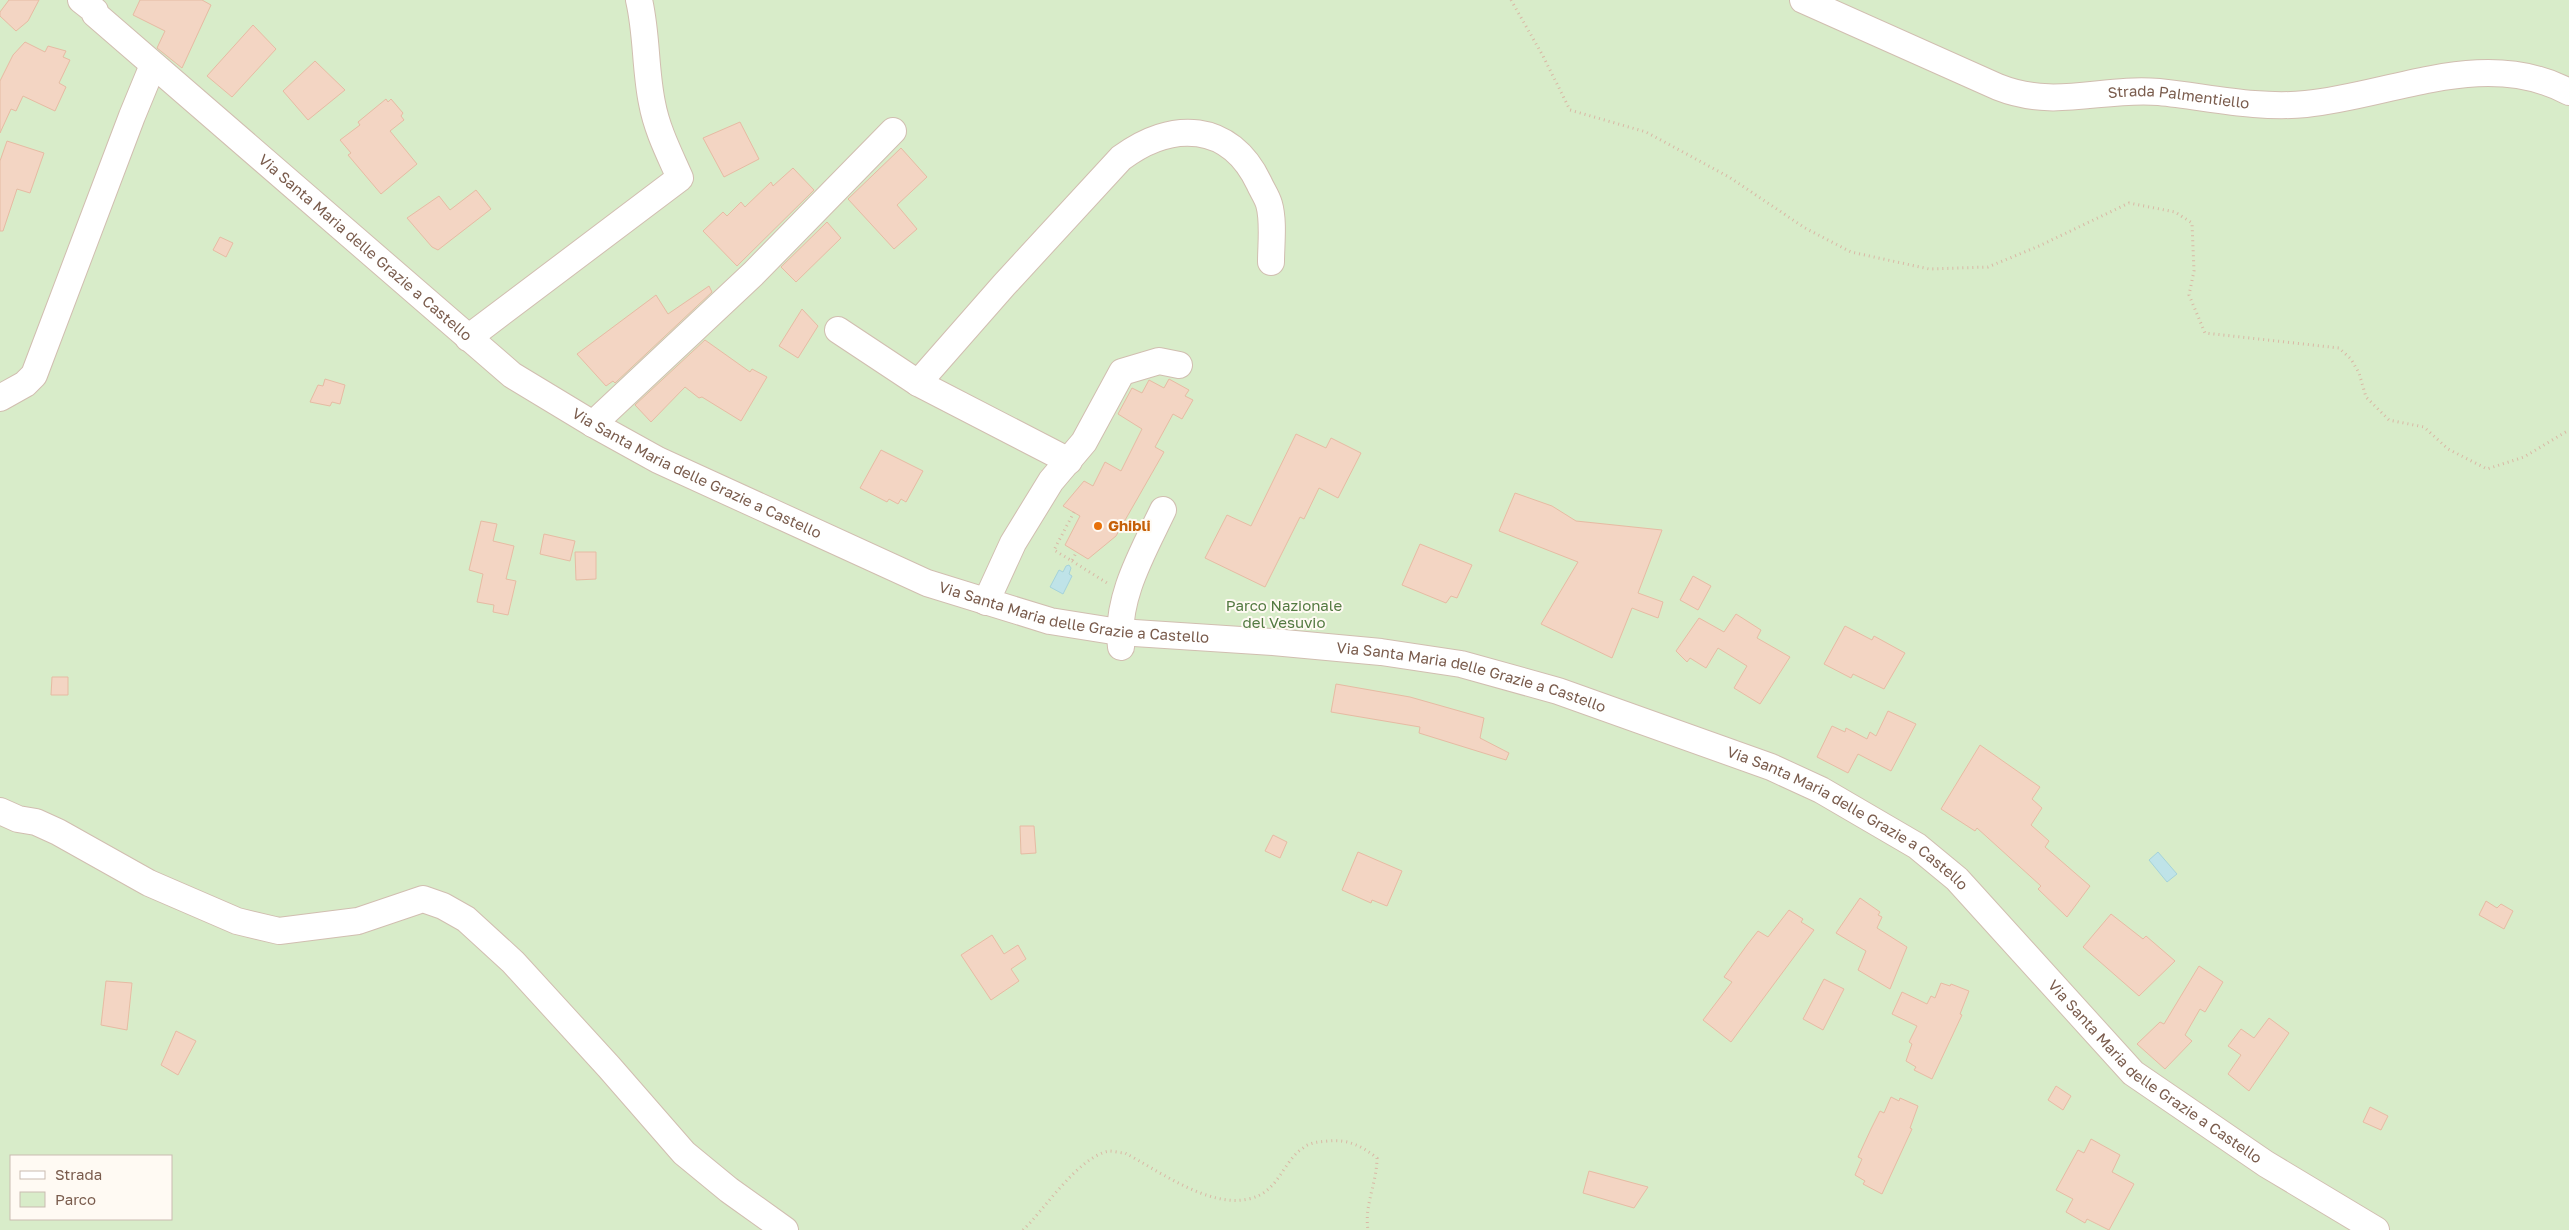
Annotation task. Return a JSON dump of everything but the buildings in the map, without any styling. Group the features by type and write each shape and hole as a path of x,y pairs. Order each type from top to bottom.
{"street":[{"name":"Via Santa Maria delle Grazie a Castello","path":"81,0 153,65 512,374 593,424 658,460 927,583 1050,621 1120,640 1273,642 1382,652 1461,664 1558,691 1771,767 1821,790 1917,846 1945,868 2133,1073 2266,1164 2376,1230"},
{"path":"468,338 680,178 659,132 652,102 644,19 639,0"},
{"name":"Strada Palmentiello","path":"1803,0 1998,87 2031,98 2068,98 2137,91 2251,104 2304,104 2335,100 2447,76 2480,72 2513,73 2534,78 2569,92"},
{"path":"0,398 25,384 34,375 153,65"},
{"path":"593,424 753,274 893,131"},
{"path":"918,384 1004,285 1121,158 1140,144 1165,136 1192,132 1214,137 1236,148 1254,172 1269,204 1271,262"},
{"path":"838,330 918,384 1068,461"},
{"path":"986,602 1013,543 1051,481 1084,442 1122,372 1159,360 1179,365"},
{"path":"1120,640 1126,594 1136,566 1163,510"},
{"path":"0,811 18,819 36,822 58,832 158,887 237,921 280,931 358,921 422,899 444,906 466,919 513,962 684,1153 729,1190 785,1230"}],"path":[{"path":"1511,0 1543,56 1570,110 1646,132 1729,177 1806,228 1852,252 1929,269 1988,267 2039,246 2129,204 2175,212 2192,223 2194,271 2189,295 2205,333 2339,348 2351,358 2366,397 2390,420 2424,427 2448,449 2487,469 2524,457 2569,430"},
{"path":"1074,512 1054,550 1126,594"},
{"path":"1072,561 1076,552"},
{"path":"1023,1230 1057,1188 1096,1156 1111,1151 1125,1153 1206,1196 1227,1200 1249,1200 1268,1190 1302,1148 1314,1142 1340,1140 1364,1147 1377,1158 1377,1170 1368,1203 1368,1230"}],"green space":[{"name":"Parco Nazionale del Vesuvio","path":"0,0 2569,0 2569,1230 0,1230"}],"water":[{"path":"1069,565 1071,568 1069,574 1072,576 1063,594 1050,587 1059,570 1063,572 1066,566"},
{"path":"2158,852 2177,874 2167,882 2149,860"}],"place":[{"name":"Ghibli","path":"1098,526"}]}
